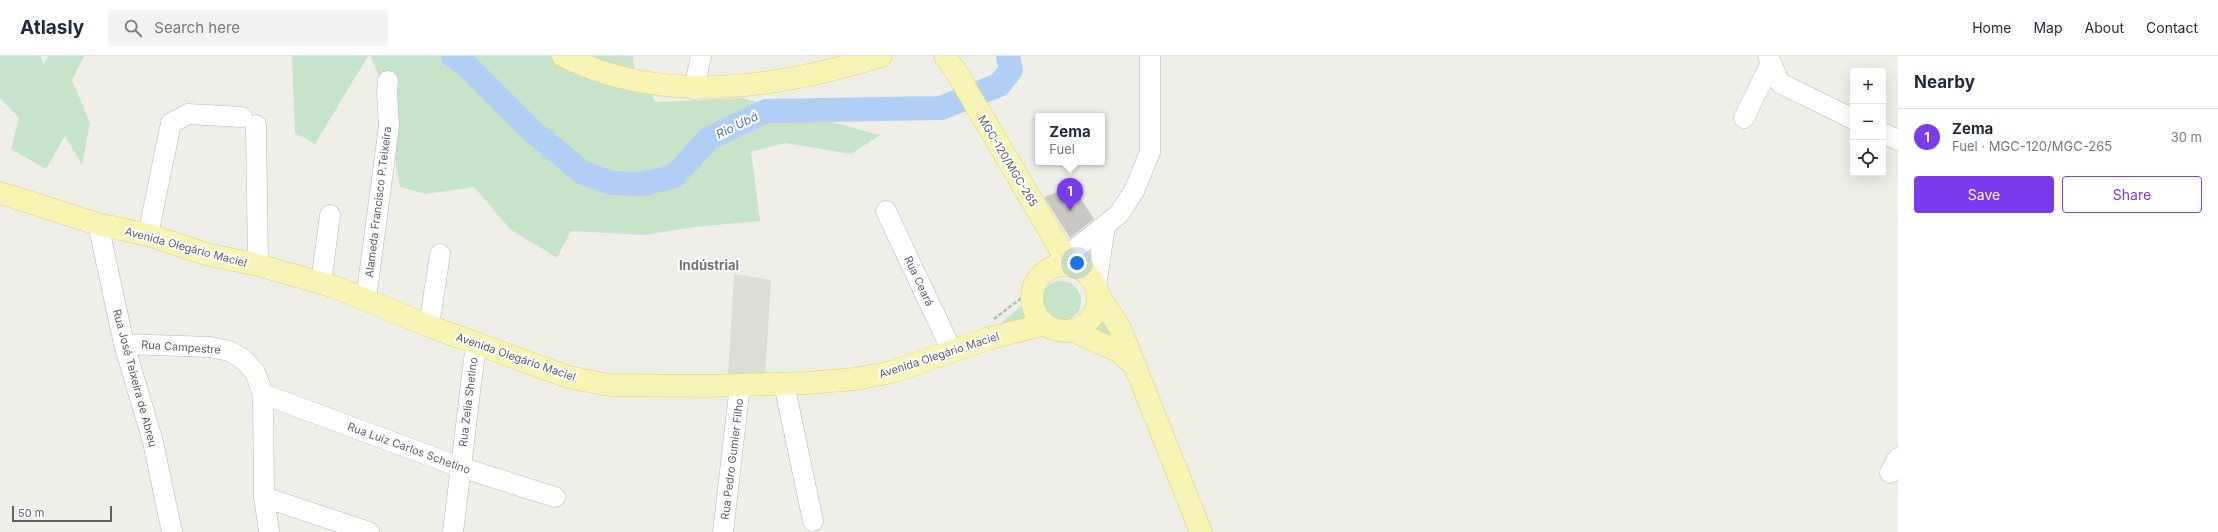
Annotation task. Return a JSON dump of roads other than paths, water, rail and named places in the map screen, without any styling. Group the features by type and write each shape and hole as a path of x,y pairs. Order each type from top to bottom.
{"main road":[{"path":"563,56 590,69 650,84 694,89 721,88 788,79 859,59 881,56"},
{"name":"MGC-120/MGC-265","path":"950,63 1063,258"},
{"name":"Avenida Olegário Maciel","path":"0,193 98,224 148,235 206,254 258,265 321,283 366,299 429,326 568,377 609,385 740,385 855,380 892,372 987,339 1045,324"},
{"path":"1138,368 1120,352 1071,330 1053,328 1045,324 1034,309 1033,289 1039,279 1063,258 1086,273 1120,328 1138,368 1201,532"},
{"path":"1071,330 1089,320 1095,312 1097,291"}],"street":[{"path":"694,89 701,56"},
{"path":"1063,258 1119,214 1134,191 1150,152 1150,56"},
{"path":"1744,118 1769,60"},
{"path":"1769,60 1780,83 1850,118"},
{"name":"Alameda Francisco P.Teixeira","path":"366,299 389,126 387,93 388,81"},
{"path":"148,235 171,123 188,114 249,121 258,265"},
{"path":"1886,134 1898,140"},
{"name":"Rua Ceará","path":"886,212 952,351"},
{"path":"321,283 330,215"},
{"name":"Rua José Teixeira de Abreu","path":"98,224 124,344 153,442 172,532"},
{"path":"1097,291 1105,226"},
{"path":"429,326 440,254"},
{"name":"Rua Zelia Shetino","path":"453,532 476,343"},
{"name":"Rua Campestre","path":"124,344 210,347 229,351 243,359 255,372 263,394 264,497 269,532"},
{"path":"784,384 813,521"},
{"name":"Rua Pedro Gumier Filho","path":"723,532 740,385"},
{"name":"Rua Luiz Carlos Schetino","path":"263,394 460,467 555,497"},
{"path":"264,497 369,532"}],"waterway":[{"name":"Rio Ubá","path":"453,56 466,65 530,129 583,173 612,183 643,184 675,176 708,139 766,111 941,108 999,85 1011,70 1008,56"}],"place":[{"name":"Zema","path":"1070,211"}],"district":[{"name":"Indústrial","path":"709,265"}]}
